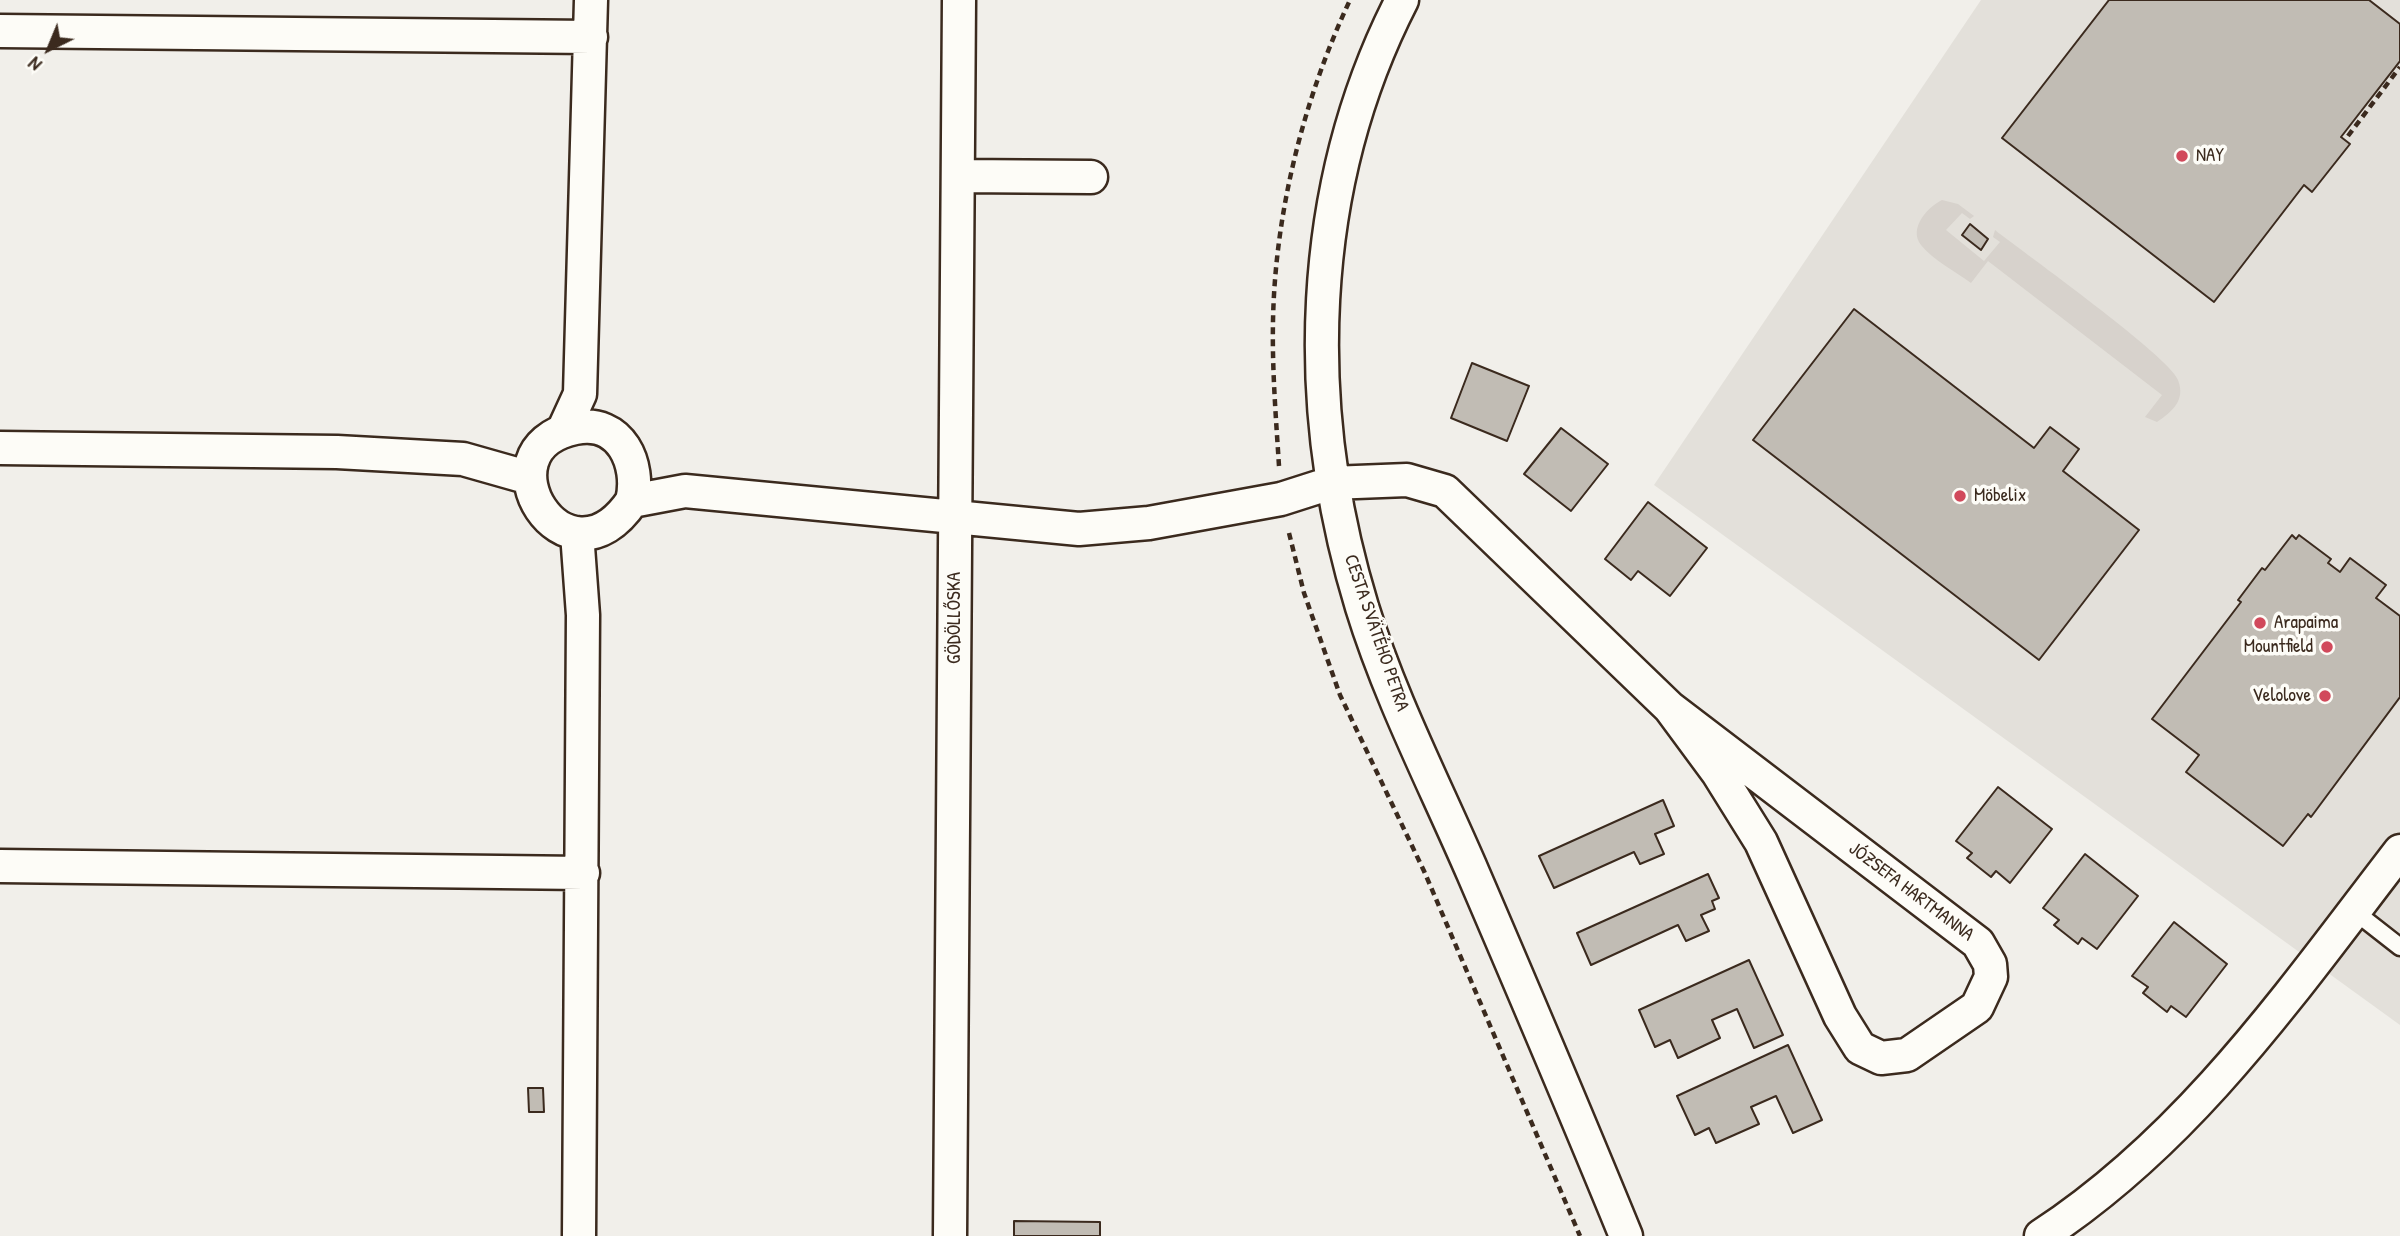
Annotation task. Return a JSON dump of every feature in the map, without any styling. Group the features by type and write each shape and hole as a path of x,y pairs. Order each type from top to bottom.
{"street":[{"path":"591,0 580,394 597,429"},
{"name":"GÖDÖLLŐSKA","path":"950,1236 959,0"},
{"name":"CESTA SVÄTÉHO PETRA","path":"1402,0 1372,68 1352,127 1337,187 1327,248 1321,373 1331,483 1363,609 1387,677 1552,1056 1626,1236"},
{"path":"0,31 591,37"},
{"path":"958,176 1091,177"},
{"path":"580,394 532,466 531,494 548,520 592,530 621,517 632,501 636,484 634,466 627,450"},
{"path":"463,459 553,437 580,427 597,429 613,436 627,450 685,491"},
{"path":"0,448 337,452 463,459 530,478"},
{"name":"JÓZSEFA HARTMANNA","path":"685,491 1049,528 1110,528 1282,499 1331,483 1407,480 1445,491 1670,708 1978,943 1990,964 1991,977 1977,1007 1907,1055 1881,1058 1860,1048 1840,1016 1761,842 1718,773 1670,708"},
{"path":"632,501 685,491"},
{"path":"579,1236 583,615 592,530"},
{"path":"2041,1236 2109,1187 2161,1142 2237,1061 2400,852"},
{"path":"0,866 583,873"}],"lane":[{"path":"2354,911 2400,947"}],"path":[{"path":"2348,136 2400,67"}],"shaded area":[{"path":"1981,0 2400,0 2400,1025 1654,485"},
{"path":"1942,200 1958,204 1974,216 1970,219 1962,213 1946,230 1984,261 2000,242 1993,237 1995,230 2150,350 2178,380 2179,399 2172,410 2157,422 2145,417 2162,395 1988,261 1971,283 1938,261 1921,245 1917,232 1921,219"}],"building":[{"name":"NAY","path":"2109,0 2369,0 2400,24 2400,61 2341,137 2350,144 2312,192 2304,185 2214,302 2002,138"},
{"path":"1970,224 1988,239 1981,250 1962,235"},
{"name":"Möbelix","path":"1854,309 2034,448 2050,427 2079,449 2063,471 2139,530 2039,660 1753,440"},
{"path":"1472,363 1529,386 1507,441 1451,418"},
{"path":"1561,428 1608,464 1571,511 1524,474"},
{"path":"1648,502 1707,548 1670,596 1638,571 1631,580 1605,559"},
{"path":"2292,535 2296,539 2299,535 2331,559 2328,563 2340,572 2350,558 2386,585 2376,598 2400,616 2400,697 2311,817 2308,814 2283,846 2186,772 2199,755 2152,719 2241,602 2238,600 2262,568 2265,570"},
{"path":"1998,787 2052,829 2010,883 1996,871 1991,877 1967,858 1972,853 1956,841"},
{"path":"1663,800 1674,826 1655,834 1664,854 1640,864 1634,852 1554,888 1539,856"},
{"path":"2085,854 2138,896 2097,949 2082,938 2078,944 2054,925 2059,920 2043,908"},
{"path":"1708,874 1719,898 1712,901 1715,909 1701,915 1709,931 1686,941 1678,925 1591,965 1577,933"},
{"path":"2174,922 2227,964 2186,1017 2171,1006 2167,1012 2143,993 2148,987 2132,976"},
{"path":"1749,960 1783,1035 1754,1048 1737,1009 1712,1020 1720,1038 1678,1058 1670,1040 1655,1047 1639,1010"},
{"path":"1788,1045 1822,1120 1793,1133 1776,1096 1751,1107 1759,1124 1716,1143 1709,1128 1695,1135 1677,1096"},
{"path":"528,1088 543,1088 544,1112 529,1112"},
{"path":"1014,1221 1100,1222 1100,1236 1014,1236"}],"place":[{"name":"NAY","path":"2182,156"},
{"name":"Möbelix","path":"1960,496"},
{"name":"Arapaima","path":"2260,623"},
{"name":"Mountfield","path":"2327,647"},
{"name":"Velolove","path":"2325,696"}]}
